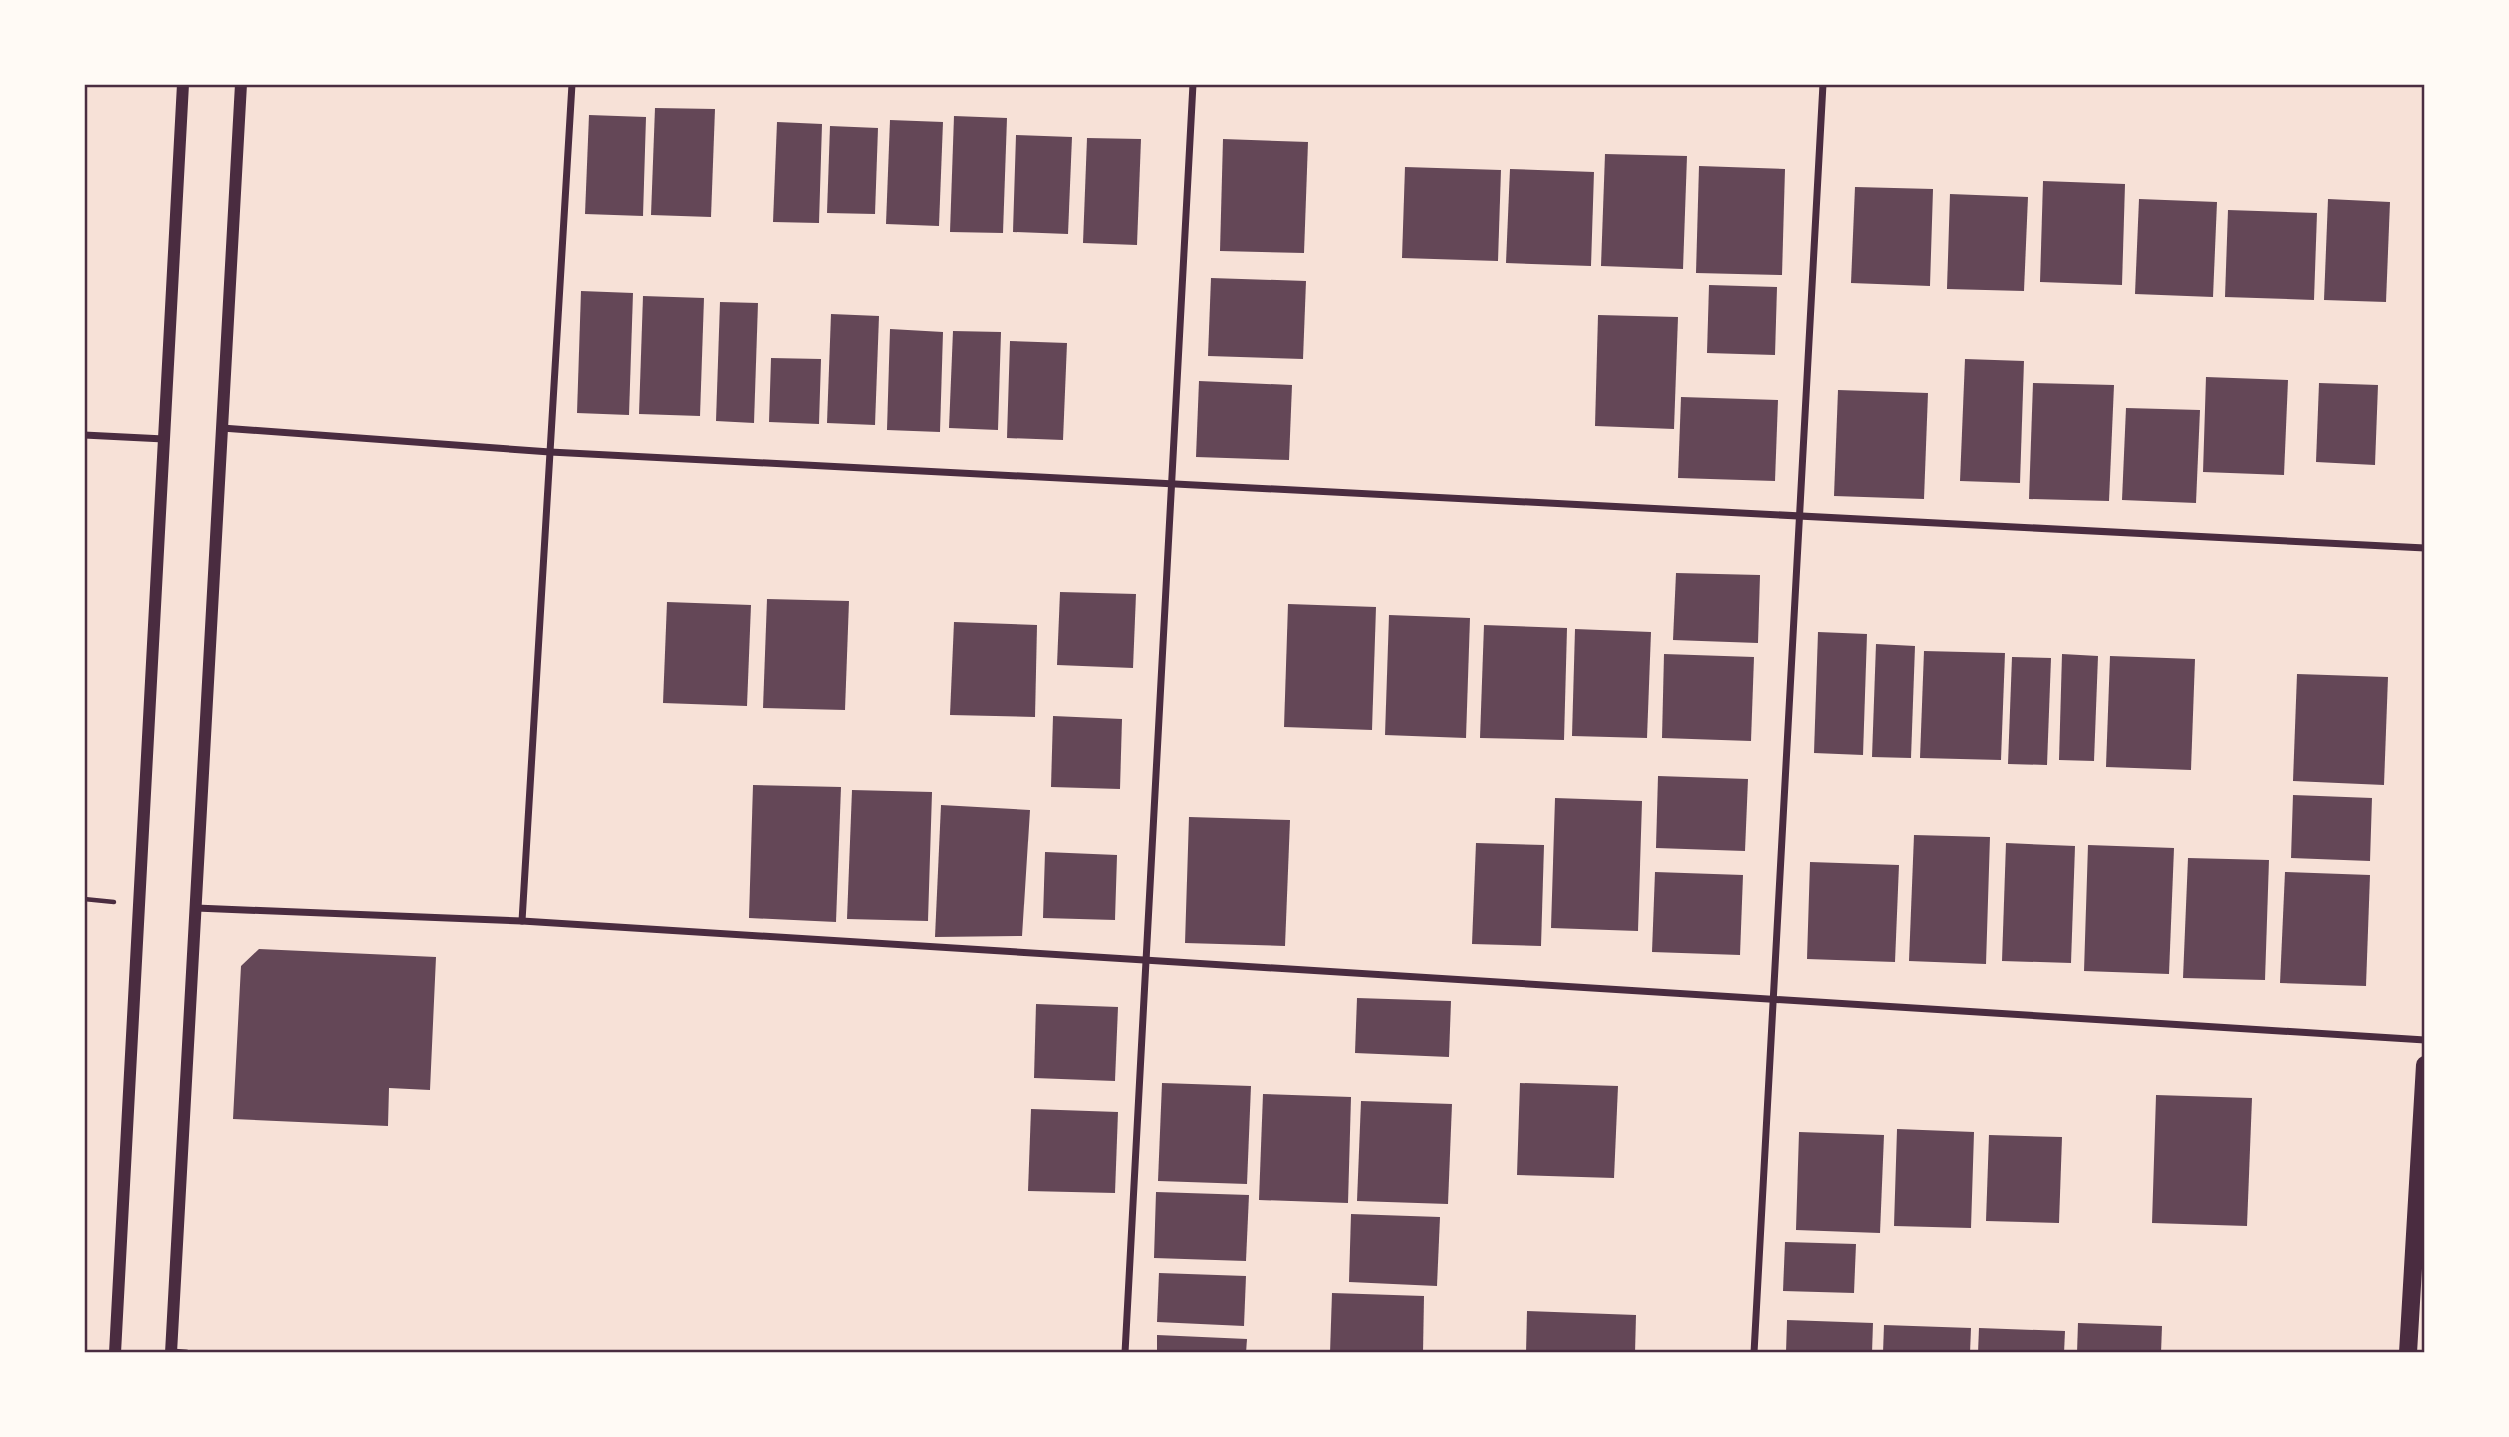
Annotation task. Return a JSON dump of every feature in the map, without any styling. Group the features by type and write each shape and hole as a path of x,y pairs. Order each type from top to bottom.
{"main road":[{"path":"2408,1353 2425,1065"}],"street":[{"path":"115,1353 183,84"},
{"path":"186,1353 171,1352 241,84"},
{"path":"522,920 572,84"},
{"path":"1125,1353 1193,84"},
{"path":"1754,1353 1823,84"},
{"path":"222,428 550,452 2425,548"},
{"path":"84,435 164,439"},
{"path":"196,908 522,920 2425,1040"}],"building":[{"path":"655,108 715,109 711,217 651,215"},
{"path":"589,115 646,117 643,216 585,214"},
{"path":"954,116 1007,118 1003,233 950,232"},
{"path":"890,120 943,122 939,226 886,224"},
{"path":"777,122 822,124 819,223 773,222"},
{"path":"830,126 878,128 875,214 827,213"},
{"path":"1016,135 1072,137 1068,234 1013,232"},
{"path":"1087,138 1141,139 1137,245 1083,243"},
{"path":"1223,139 1308,142 1304,253 1220,251"},
{"path":"1605,154 1687,156 1683,269 1601,266"},
{"path":"1699,166 1785,169 1782,275 1696,273"},
{"path":"1405,167 1501,170 1498,261 1402,258"},
{"path":"1510,169 1594,172 1591,266 1506,263"},
{"path":"2043,181 2125,184 2122,285 2040,282"},
{"path":"1855,187 1933,189 1930,286 1851,283"},
{"path":"1950,194 2028,197 2024,291 1947,289"},
{"path":"2139,199 2217,202 2213,297 2135,294"},
{"path":"2328,199 2390,202 2386,302 2324,300"},
{"path":"2228,210 2317,213 2314,300 2225,297"},
{"path":"1211,278 1306,281 1303,359 1208,356"},
{"path":"1709,285 1777,287 1775,355 1707,353"},
{"path":"581,291 633,293 629,415 577,413"},
{"path":"643,296 704,298 700,416 639,414"},
{"path":"720,302 758,303 754,423 716,421"},
{"path":"831,314 879,316 875,425 827,423"},
{"path":"1598,315 1678,317 1674,429 1595,426"},
{"path":"890,329 943,332 940,432 887,430"},
{"path":"953,331 1001,332 998,430 949,428"},
{"path":"1010,341 1067,343 1063,440 1007,438"},
{"path":"771,358 821,359 819,424 769,422"},
{"path":"1965,359 2024,361 2020,483 1960,481"},
{"path":"2206,377 2288,380 2284,475 2203,472"},
{"path":"1199,381 1292,385 1289,460 1196,457"},
{"path":"2033,383 2114,385 2109,501 2029,499"},
{"path":"2319,383 2378,385 2375,465 2316,462"},
{"path":"1838,390 1928,393 1924,499 1834,496"},
{"path":"1681,397 1778,400 1775,481 1678,478"},
{"path":"2126,408 2200,410 2196,503 2122,500"},
{"path":"1676,573 1760,575 1758,643 1673,640"},
{"path":"1060,592 1136,594 1133,668 1057,665"},
{"path":"767,599 849,601 845,710 763,708"},
{"path":"667,602 751,605 747,706 663,703"},
{"path":"1288,604 1376,607 1372,730 1284,727"},
{"path":"1389,615 1470,618 1466,738 1385,735"},
{"path":"954,622 1037,625 1035,717 950,715"},
{"path":"1484,625 1567,628 1564,740 1480,738"},
{"path":"1575,629 1651,632 1647,738 1572,736"},
{"path":"1818,632 1867,634 1863,755 1814,753"},
{"path":"1876,644 1915,646 1911,758 1872,757"},
{"path":"1924,651 2005,653 2001,760 1920,758"},
{"path":"1664,654 1754,657 1751,741 1662,738"},
{"path":"2062,654 2098,656 2094,761 2059,760"},
{"path":"2110,656 2195,659 2191,770 2106,767"},
{"path":"2012,657 2051,658 2047,765 2008,764"},
{"path":"2297,674 2388,677 2384,785 2293,781"},
{"path":"1053,716 1122,719 1120,789 1051,787"},
{"path":"1658,776 1748,779 1745,851 1656,848"},
{"path":"753,785 841,787 836,922 749,918"},
{"path":"852,790 932,792 928,921 847,919"},
{"path":"2293,795 2372,798 2370,861 2291,858"},
{"path":"1555,798 1642,801 1638,931 1551,928"},
{"path":"941,805 1030,810 1022,936 935,937"},
{"path":"1189,817 1290,820 1285,946 1185,943"},
{"path":"1914,835 1990,837 1986,964 1909,961"},
{"path":"1476,843 1544,845 1541,946 1472,944"},
{"path":"2006,843 2075,846 2071,963 2002,961"},
{"path":"2088,845 2174,848 2169,974 2084,971"},
{"path":"1045,852 1117,855 1115,920 1043,918"},
{"path":"2188,858 2269,860 2265,980 2183,978"},
{"path":"1810,862 1899,865 1895,962 1807,959"},
{"path":"1655,872 1743,875 1740,955 1652,952"},
{"path":"2285,872 2370,875 2366,986 2280,983"},
{"path":"259,949 436,957 430,1090 389,1088 388,1126 233,1119 241,966"},
{"path":"1357,998 1451,1001 1449,1057 1355,1053"},
{"path":"1036,1004 1118,1007 1115,1081 1034,1078"},
{"path":"1162,1083 1251,1086 1247,1184 1158,1181"},
{"path":"1520,1083 1618,1086 1614,1178 1517,1175"},
{"path":"1263,1094 1351,1097 1348,1203 1259,1200"},
{"path":"2156,1095 2252,1098 2247,1226 2152,1223"},
{"path":"1361,1101 1452,1104 1448,1204 1357,1201"},
{"path":"1031,1109 1118,1112 1115,1193 1028,1191"},
{"path":"1897,1129 1974,1132 1971,1228 1894,1226"},
{"path":"1799,1132 1884,1135 1880,1233 1796,1230"},
{"path":"1989,1135 2062,1137 2059,1223 1986,1221"},
{"path":"1156,1192 1249,1195 1246,1261 1154,1258"},
{"path":"1351,1214 1440,1217 1437,1286 1349,1282"},
{"path":"1785,1242 1856,1244 1854,1293 1783,1291"},
{"path":"1159,1273 1246,1276 1244,1326 1157,1322"},
{"path":"1332,1293 1424,1296 1423,1353 1330,1353"},
{"path":"1527,1311 1636,1315 1635,1353 1526,1353"},
{"path":"1787,1320 1873,1323 1872,1353 1786,1353"},
{"path":"2078,1323 2162,1326 2161,1353 2077,1353"},
{"path":"1884,1325 1971,1328 1970,1353 1883,1353"},
{"path":"1979,1328 2065,1331 2064,1353 1978,1353"},
{"path":"1157,1335 1247,1339 1246,1353 1157,1353"}]}
